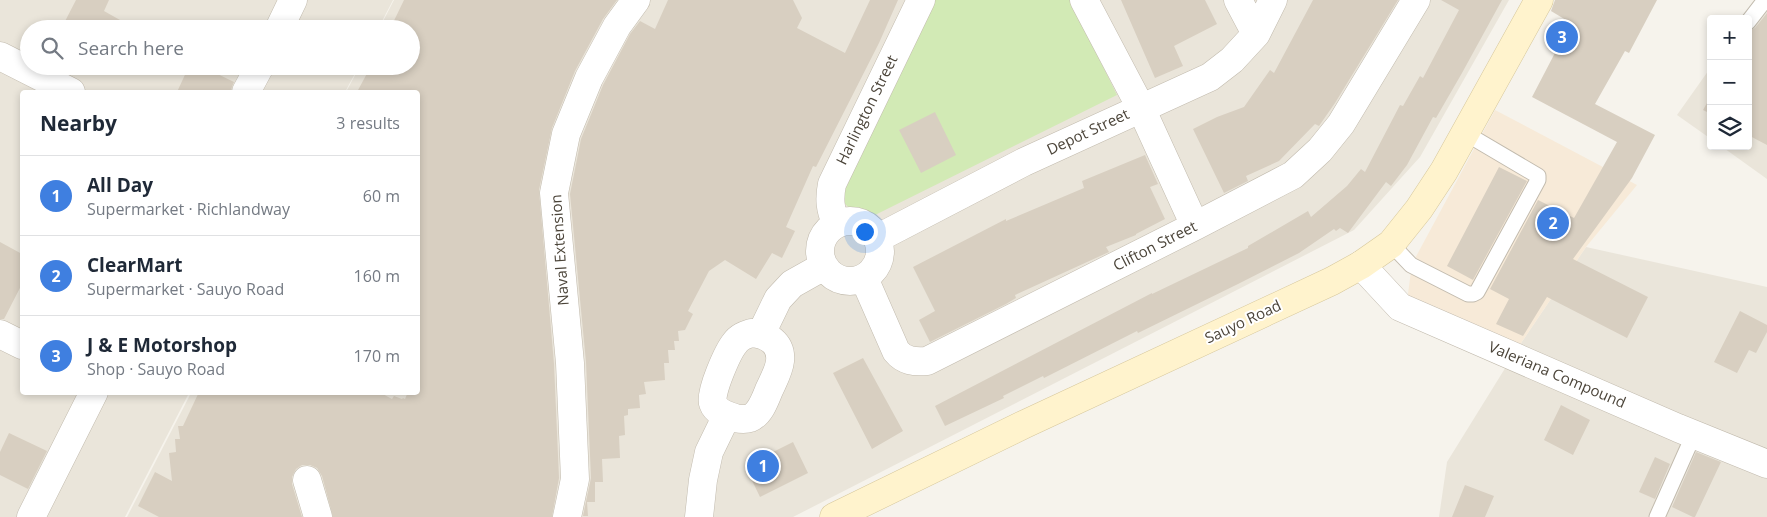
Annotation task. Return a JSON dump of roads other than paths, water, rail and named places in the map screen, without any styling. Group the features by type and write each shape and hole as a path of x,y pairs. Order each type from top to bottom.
{"main road":[{"name":"Sauyo Road","path":"834,517 1026,424 1332,281 1361,265 1391,244 1419,208 1444,171 1539,0"}],"street":[{"name":"Naval Extension","path":"567,517 575,479 570,363 554,193 566,134 589,78 617,26 636,0"},
{"name":"Harlington Street","path":"836,223 829,198 832,184 921,0"},
{"path":"1084,0 1141,108 1195,226"},
{"path":"1238,0 1256,34"},
{"name":"Depot Street","path":"878,238 1024,162 1210,77 1232,60 1256,34 1273,0"},
{"name":"Clifton Street","path":"864,278 896,351 901,357 910,360 927,361 1293,175 1320,150 1340,124 1416,0"},
{"path":"0,56 20,66"},
{"path":"37,75 67,90"},
{"path":"247,90 255,75"},
{"path":"845,220 855,220 864,223 878,238 880,244 879,260 864,278 853,281 841,280 831,275 824,266 820,254 821,242 827,231 836,223 845,220"},
{"name":"Valeriana Compound","path":"1361,265 1400,308 1767,464"},
{"path":"761,334 778,299 792,284 824,266"},
{"path":"751,333 771,338 777,346 780,361 778,370 762,405 756,414 750,418 742,420 727,415 717,410 712,402 712,394 715,383 734,343 742,336 751,333"},
{"path":"0,334 20,344"},
{"path":"31,517 92,395"},
{"path":"699,517 709,452 727,415"},
{"path":"307,480 318,517"}],"lane":[{"path":"1752,17 1765,0"},
{"path":"1391,244 1411,265 1468,294 1478,292 1538,180 1538,176 1464,134"},
{"path":"1657,517 1694,434"}],"place":[{"name":"J & E Motorshop","path":"1562,37"},
{"name":"ClearMart","path":"1553,223"},
{"name":"All Day","path":"763,466"}]}
